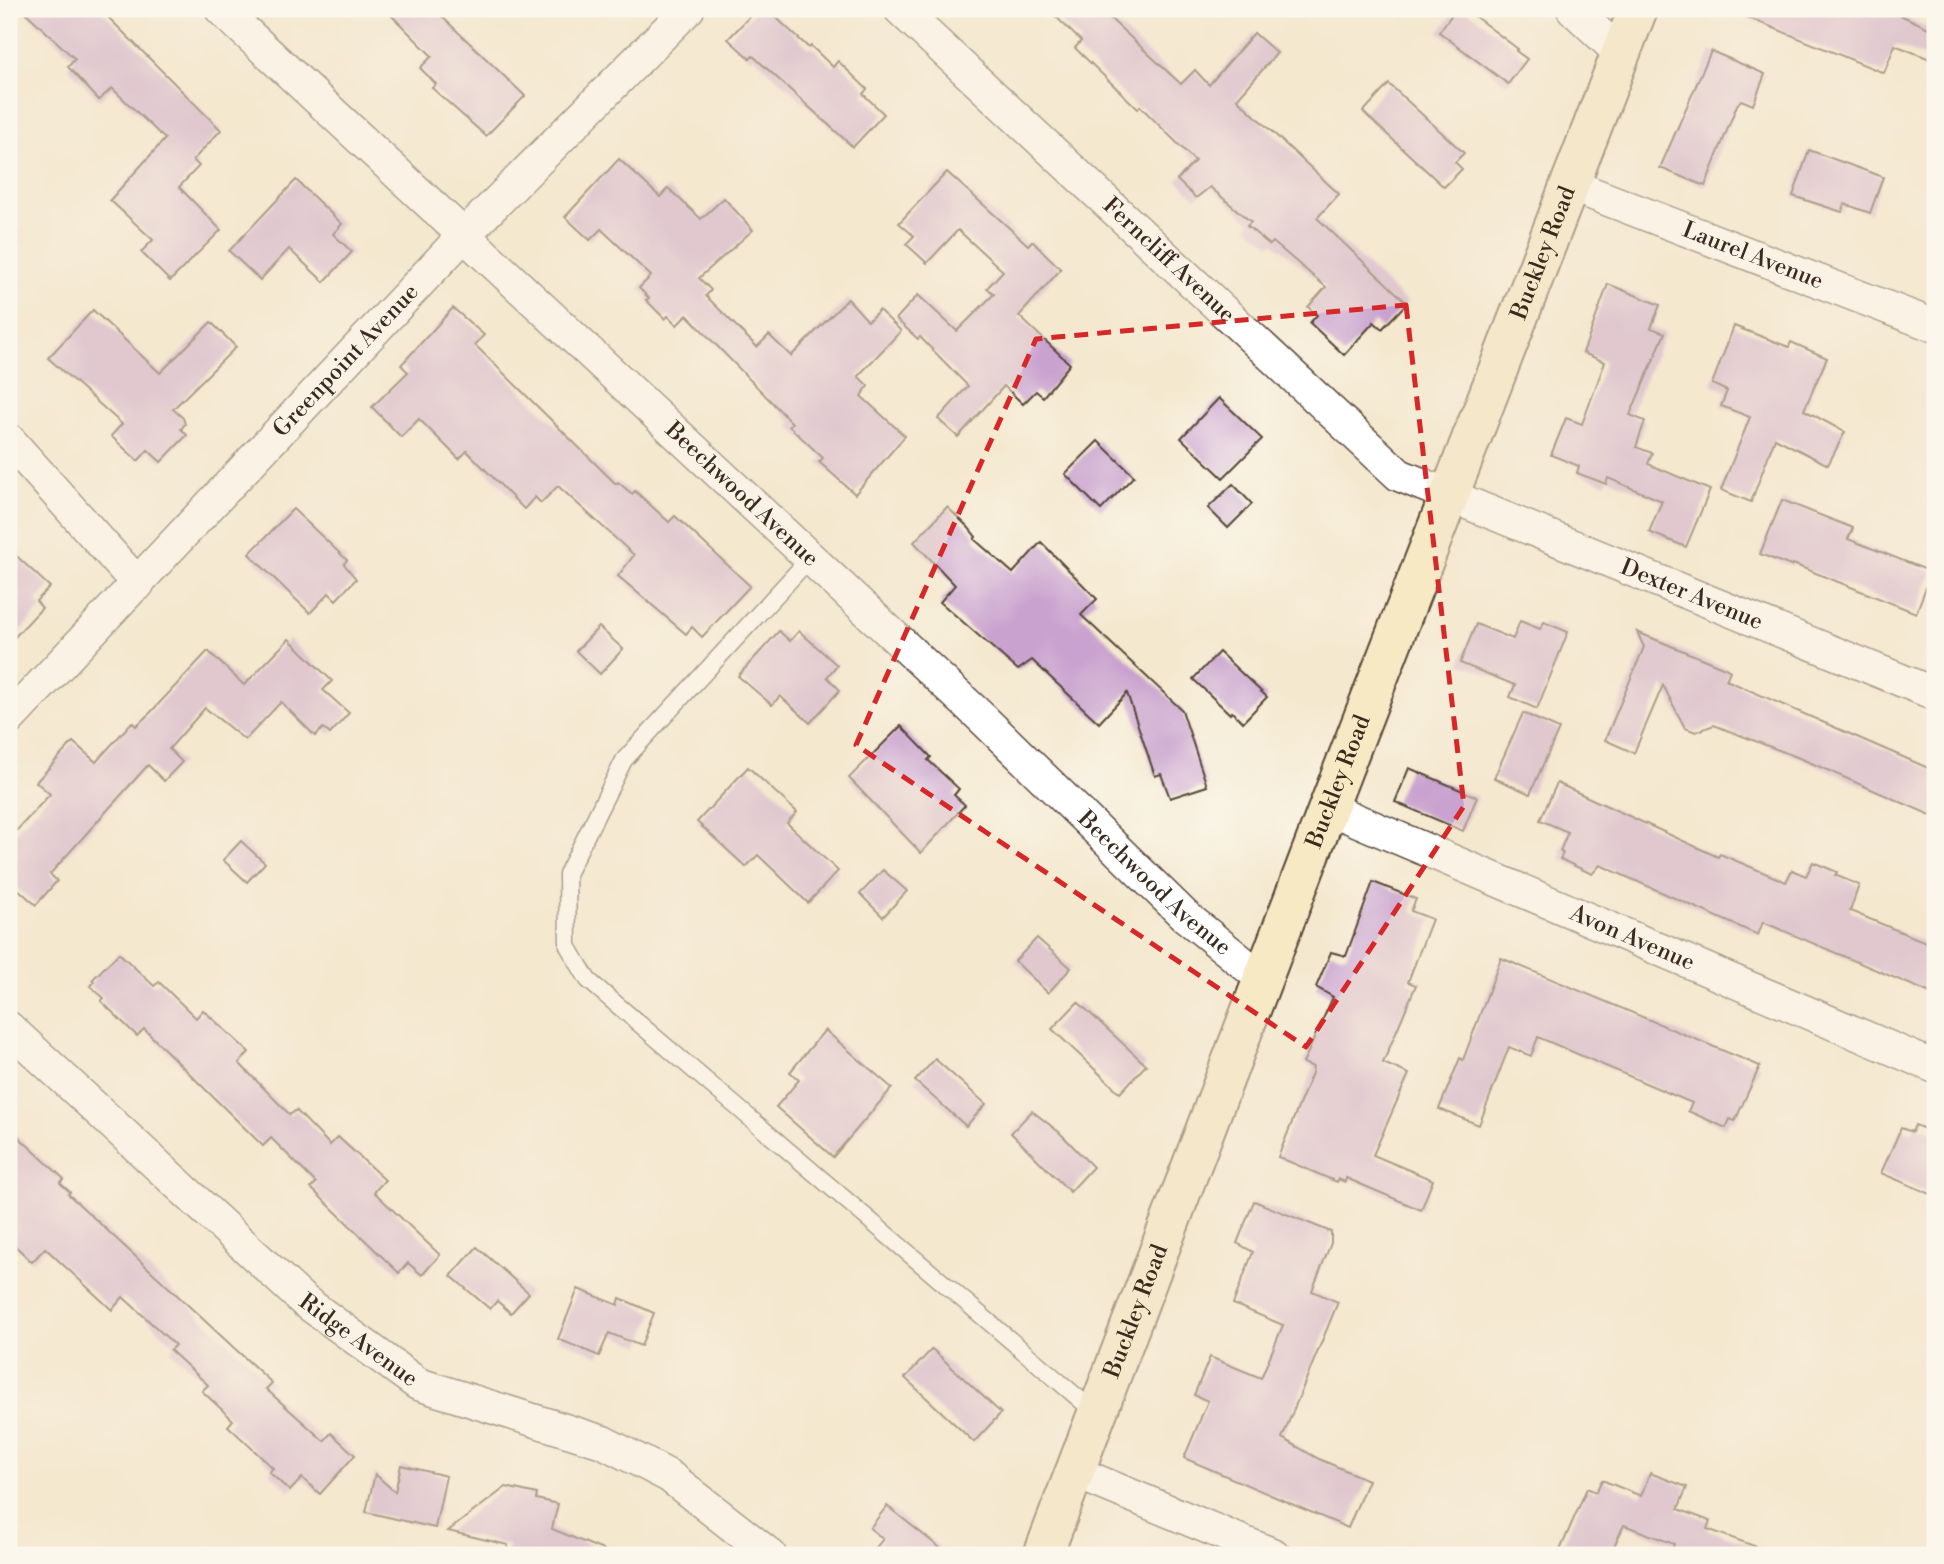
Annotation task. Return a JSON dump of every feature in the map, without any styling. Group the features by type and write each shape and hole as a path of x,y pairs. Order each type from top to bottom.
{"street":[{"name":"Beechwood Avenue","path":"221,9 982,718 1184,915 1264,980"},
{"name":"Greenpoint Avenue","path":"9,719 464,235 688,9"},
{"name":"Ferncliff Avenue","path":"901,9 1399,475 1448,497"},
{"path":"1573,9 1621,54"},
{"name":"Buckley Road","path":"1043,1555 1328,808 1638,9"},
{"name":"Laurel Avenue","path":"1570,185 1935,327"},
{"path":"9,440 138,584"},
{"name":"Dexter Avenue","path":"1448,497 1935,694"},
{"name":"Avon Avenue","path":"1328,808 1935,1067"},
{"name":"Ridge Avenue","path":"9,1028 303,1300 418,1384 603,1442 669,1476 770,1555"},
{"path":"1075,1472 1274,1555"}],"lane":[{"path":"810,558 624,760 567,874 568,946 588,980 1097,1414"}],"highlighted area":[{"path":"1406,305 1464,806 1306,1047 856,745 1036,339"}],"building":[{"path":"22,9 100,9 221,130 193,160 199,166 179,187 221,230 170,281 141,252 153,240 110,200 165,139 112,88 99,100 68,67 75,59"},
{"path":"385,9 434,9 525,96 486,136 432,88 436,84 420,68 432,56"},
{"path":"757,9 767,9 809,48 811,46 833,67 838,61 867,89 863,94 884,114 853,147 753,56 750,59 728,39"},
{"path":"1048,9 1100,9 1181,84 1195,70 1209,85 1254,33 1277,53 1237,99 1339,194 1317,218 1407,303 1382,329 1374,322 1344,355 1310,323 1317,315 1308,307 1326,287 1273,242 1270,245 1247,226 1251,222 1210,187 1196,198 1177,180 1195,161 1140,106 1138,109 1075,48 1081,41"},
{"path":"1456,9 1465,9 1518,49 1516,51 1527,59 1508,84 1439,32"},
{"path":"1727,9 1887,9 1935,31 1935,61 1895,45 1884,73"},
{"path":"1711,51 1765,74 1753,105 1741,100 1737,105 1705,186 1660,168"},
{"path":"1389,84 1464,153 1455,162 1462,169 1444,187 1363,112"},
{"path":"1809,150 1883,177 1870,213 1845,204 1842,212 1793,196"},
{"path":"619,159 660,197 668,188 701,219 724,198 753,230 699,278 711,290 706,296 757,347 769,335 791,356 848,299 868,321 879,310 901,331 858,376 868,386 861,396 905,436 855,494 819,462 823,458 789,426 792,423 687,315 677,325 668,316 665,319 646,300 649,298 639,288 651,276 601,229 590,240 565,217"},
{"path":"947,172 1028,245 1032,241 1061,269 1019,316 1070,364 1043,397 1036,391 1023,404 1004,386 958,437 938,419 968,386 920,337 918,339 896,319 918,295 957,331 994,294 987,288 1003,271 958,230 927,263 906,244 914,236 899,223"},
{"path":"296,180 342,224 333,234 352,252 324,282 289,249 260,280 229,251"},
{"path":"1608,284 1660,305 1651,328 1665,333 1630,415 1645,421 1636,447 1652,453 1648,464 1710,490 1686,547 1649,532 1662,501 1608,478 1606,484 1577,473 1579,466 1551,455 1566,418 1582,424 1605,362 1583,353"},
{"path":"453,308 484,335 475,345 616,484 618,482 632,494 635,491 669,522 675,516 750,586 702,637 692,627 686,634 618,576 634,555 558,486 541,503 535,497 524,509 467,451 459,459 419,419 401,437 372,407 408,372 401,365"},
{"path":"93,310 160,373 211,322 236,347 173,409 183,418 185,424 181,429 187,435 161,462 148,450 138,461 111,436 122,424 48,358"},
{"path":"1734,326 1789,347 1791,342 1827,358 1804,410 1845,432 1828,465 1775,438 1751,502 1721,490 1750,417 1721,406 1727,391 1712,384"},
{"path":"1219,398 1262,439 1223,478 1181,438"},
{"path":"1098,441 1134,476 1101,510 1065,474"},
{"path":"1233,484 1252,504 1228,528 1208,508"},
{"path":"1782,500 1853,528 1848,539 1932,572 1916,613 1793,564 1791,566 1760,554"},
{"path":"947,507 968,527 976,537 974,539 1013,573 1041,542 1097,599 1081,615 1182,710 1207,786 1170,798 1161,774 1155,776 1127,693 1099,723 1032,660 1018,670 940,602 955,585 914,542"},
{"path":"293,509 347,560 344,564 356,579 336,600 329,593 310,613 249,554"},
{"path":"9,549 50,587 36,601 42,608 9,643"},
{"path":"1520,621 1540,629 1544,622 1568,632 1537,709 1510,697 1515,685 1460,663 1476,624 1513,639"},
{"path":"599,627 623,649 600,674 576,651"},
{"path":"779,631 790,641 799,631 837,665 827,677 840,690 810,723 780,696 772,705 738,676"},
{"path":"1637,632 1725,668 1730,671 1726,680 1935,771 1935,817 1802,759 1714,725 1696,732 1685,728 1663,685 1634,753 1605,740 1644,647"},
{"path":"289,639 332,681 323,690 349,713 330,734 323,728 315,736 281,702 245,740 205,708 169,749 182,762 164,781 148,765 50,874 57,881 36,905 9,881 9,839 50,794 36,782 73,742 96,762 132,722 136,726 151,712 208,651 244,685"},
{"path":"1219,652 1267,697 1243,722 1232,712 1230,714 1193,679"},
{"path":"1523,713 1559,729 1530,794 1494,778"},
{"path":"901,726 931,757 928,760 959,789 954,795 965,805 921,853 849,778"},
{"path":"748,767 797,812 787,823 838,871 808,903 758,855 746,867 697,822"},
{"path":"1409,768 1477,797 1463,831 1395,802"},
{"path":"1557,783 1718,857 1720,854 1786,882 1792,870 1806,876 1813,862 1837,872 1835,875 1859,885 1850,911 1935,946 1935,995 1763,922 1758,935 1600,865 1592,874 1560,859 1563,853 1560,851 1568,832 1540,820"},
{"path":"241,841 265,863 247,882 223,860"},
{"path":"883,870 907,891 883,917 860,894"},
{"path":"1373,882 1416,899 1411,911 1432,919 1408,982 1416,985 1383,1063 1409,1074 1373,1155 1433,1180 1421,1210 1346,1178 1345,1182 1338,1179 1337,1182 1278,1157 1312,1073 1313,1067 1303,1063 1333,997 1316,987 1331,952 1346,956"},
{"path":"1037,938 1071,968 1048,993 1015,961"},
{"path":"119,953 154,986 159,982 196,1018 203,1010 249,1052 239,1063 290,1115 296,1110 330,1145 338,1137 385,1180 374,1192 440,1255 422,1275 408,1263 399,1273 311,1188 316,1183 271,1138 263,1146 144,1029 137,1036 101,1001 104,998 90,986 94,982 92,980"},
{"path":"1501,958 1760,1066 1735,1121 1730,1119 1726,1128 1688,1111 1692,1103 1538,1037 1531,1056 1509,1047 1479,1125 1439,1109 1460,1058 1463,1060"},
{"path":"1078,1002 1146,1065 1120,1093 1052,1029"},
{"path":"825,1030 892,1088 833,1157 776,1107 799,1080 790,1072"},
{"path":"935,1059 986,1104 966,1126 915,1081"},
{"path":"1032,1111 1059,1132 1093,1167 1070,1192 1011,1133"},
{"path":"1915,1125 1935,1133 1935,1196 1881,1173 1901,1128 1912,1132"},
{"path":"9,1128 64,1179 60,1183 70,1192 68,1194 272,1383 266,1389 324,1441 331,1433 355,1455 320,1494 302,1478 290,1491 269,1472 273,1468 228,1426 233,1420 202,1391 208,1385 170,1350 175,1345 123,1297 112,1310 45,1248 32,1262 9,1240"},
{"path":"1254,1201 1331,1232 1331,1243 1312,1291 1338,1302 1282,1438 1319,1459 1368,1480 1348,1528 1184,1458 1208,1401 1194,1395 1210,1357 1261,1378 1283,1325 1233,1304 1253,1252 1237,1243"},
{"path":"477,1247 529,1293 511,1313 497,1301 490,1309 451,1276"},
{"path":"578,1289 618,1305 620,1298 654,1313 641,1346 609,1333 599,1356 558,1339"},
{"path":"932,1349 1001,1413 974,1442 905,1378"},
{"path":"401,1465 446,1476 435,1528 366,1512 375,1474 395,1492"},
{"path":"1650,1473 1687,1487 1678,1509 1710,1521 1707,1529 1771,1552 1770,1555 1670,1555 1674,1544 1624,1525 1610,1555 1558,1555 1587,1488 1596,1492 1602,1480 1641,1496"},
{"path":"506,1487 537,1494 536,1499 558,1504 552,1529 615,1555 506,1555 508,1545 448,1531"},
{"path":"887,1506 949,1555 870,1555 883,1539 870,1528"}]}
